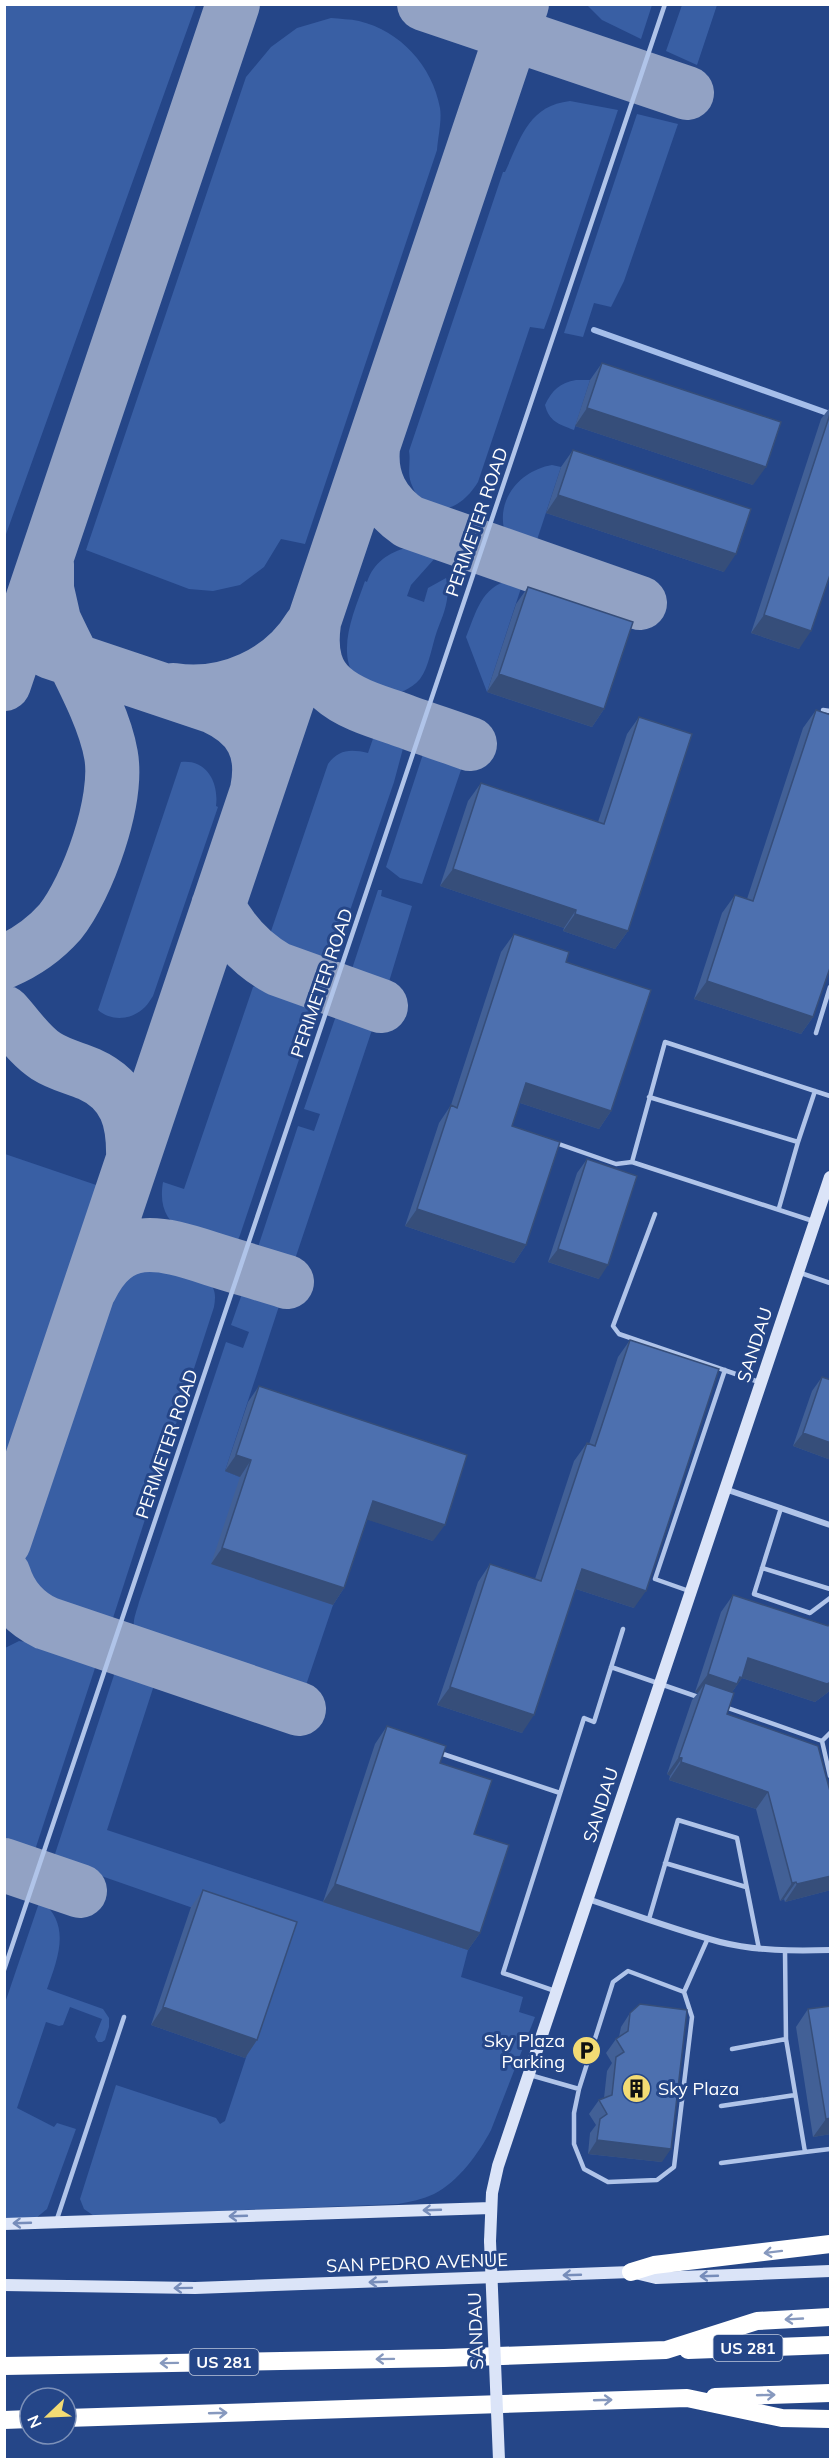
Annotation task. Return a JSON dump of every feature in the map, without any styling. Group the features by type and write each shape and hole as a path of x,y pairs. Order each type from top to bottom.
{"highway":[{"path":"631,2272 654,2265 831,2244"},
{"path":"666,2350 757,2321 831,2317"},
{"name":"US 281","path":"4,2366 432,2358 831,2345"},
{"path":"78,2418 831,2393"},
{"path":"687,2398 782,2418 831,2419"}],"street":[{"name":"SANDAU","path":"499,2460 490,2241 491,2208 498,2166 831,1177"},
{"path":"725,1490 831,1525"},
{"path":"588,1899 708,1938 759,1949 831,1950"},
{"path":"4,2224 491,2208"},
{"name":"SAN PEDRO AVENUE","path":"4,2285 195,2288 631,2272 656,2278 831,2271"}],"lane":[{"name":"PERIMETER ROAD","path":"4,1970 665,4"},
{"path":"823,710 831,711"},
{"path":"816,1033 831,987"},
{"path":"632,1162 665,1042 831,1096"},
{"path":"779,1208 815,1090"},
{"path":"649,1097 798,1143"},
{"path":"552,1141 616,1164 632,1162 815,1221"},
{"path":"655,1214 614,1326 619,1334 762,1382"},
{"path":"798,1272 831,1283"},
{"path":"691,1592 655,1579 725,1370"},
{"path":"781,1508 754,1594 810,1613 831,1598"},
{"path":"762,1568 831,1589"},
{"path":"558,1992 503,1973 584,1718 594,1722 623,1629"},
{"path":"611,1667 704,1699"},
{"path":"714,1703 822,1741"},
{"path":"822,1741 831,1733"},
{"path":"822,1741 831,1776"},
{"path":"433,1750 560,1792"},
{"path":"649,1919 678,1820 737,1838 759,1949"},
{"path":"665,1863 746,1887"},
{"path":"684,1992 628,1971 613,1982 579,2089 574,2113 574,2144 585,2169 608,2182 657,2180 674,2167 692,2017 684,1992 708,1938"},
{"path":"785,1950 786,2038 805,2152"},
{"path":"56,2222 124,2017"},
{"path":"732,2049 786,2038"},
{"path":"530,2075 579,2089"},
{"path":"721,2106 795,2095"},
{"path":"721,2163 831,2149"}],"shaded area":[{"path":"4,5 196,5 5,537"},
{"path":"587,5 652,5 641,39 602,20"},
{"path":"682,5 717,5 697,65 666,51"},
{"path":"331,18 359,21 388,33 412,52 422,64 436,92 440,108 437,150 305,544 281,539 264,567 240,585 213,591 189,589 86,550 246,77 271,47 297,28"},
{"path":"570,101 618,110 544,329 530,327 478,482 462,501 443,509 434,509 417,496 411,483 409,451 503,172 535,117 544,109"},
{"path":"637,114 678,124 624,281 611,307 594,303 583,337 564,333"},
{"path":"576,380 590,380 574,430 555,421 549,415 545,405 557,388"},
{"path":"552,465 561,467 535,546 504,529 504,506 514,487 522,479 541,468"},
{"path":"408,547 418,547 436,557 411,585 407,596 424,602 428,588 446,578 447,598 428,662 420,679 409,688 397,693 385,694 363,686 355,677 349,666 348,634 365,581 367,582 383,559"},
{"path":"511,580 523,582 487,692 466,637 486,594 501,583"},
{"path":"376,730 405,741 394,782 329,972 278,953 268,940 328,764 336,755 346,751 368,753"},
{"path":"424,751 451,756 463,764 422,884 400,878 386,867"},
{"path":"181,762 198,764 209,774 213,781 218,807 153,996 145,1007 134,1015 116,1018 98,1010"},
{"path":"378,890 382,890 381,896 412,906 388,985 380,989 349,978"},
{"path":"260,984 272,984 319,1000 240,1235 236,1245 228,1248 190,1234 171,1221 165,1211 162,1198 163,1182 184,1189 253,987"},
{"path":"339,1007 370,1019 373,1027 292,1268 266,1259 258,1247 298,1126 314,1131 320,1114 304,1109"},
{"path":"4,1154 105,1188 5,1484"},
{"path":"151,1263 194,1272 209,1282 213,1288 215,1302 112,1621 109,1626 103,1627 39,1601 24,1579 22,1552 107,1298 125,1275"},
{"path":"244,1288 281,1300 225,1471 240,1477 333,1605 303,1694 140,1639 134,1626 139,1602 226,1342 243,1348 249,1332 231,1325"},
{"path":"19,1641 44,1644 46,1641 98,1659 33,1856 5,1847 5,1648"},
{"path":"117,1666 156,1679 107,1830 468,1950 461,1977 523,1997 519,2012 535,2017 491,2130 467,2166 443,2189 425,2197 398,2204 94,2216 84,2209 80,2199 116,2085 216,2118 220,2124 225,2121 285,1940 87,1871 52,1863"},
{"path":"40,1900 50,1909 56,1920 60,1942 47,1989 103,2009 109,2018 109,2027 105,2040 98,2042 95,2037 102,2019 70,2007 63,2025 46,2022 17,2108 54,2127 57,2123 76,2129 47,2209 36,2218 5,2219 5,2003"}],"building":[{"path":"602,363 781,422 766,467 587,408"},
{"path":"831,411 831,572 811,631 764,615"},
{"path":"573,450 751,509 736,554 558,495"},
{"path":"528,587 633,622 604,709 499,674"},
{"path":"816,710 831,715 831,965 813,1017 707,981 735,895 753,901"},
{"path":"639,717 692,734 628,931 575,914 576,910 453,869 481,783 604,824"},
{"path":"514,934 569,952 566,962 651,990 611,1111 526,1083 512,1126 560,1142 526,1245 417,1209 451,1105 457,1108"},
{"path":"587,1159 637,1176 608,1265 558,1249"},
{"path":"630,1340 719,1369 646,1591 582,1569 534,1715 450,1687 490,1564 541,1581 587,1443 595,1446"},
{"path":"822,1377 831,1380 831,1443 803,1433"},
{"path":"259,1386 467,1455 445,1525 373,1501 344,1588 222,1548 251,1460 236,1455"},
{"path":"733,1595 828,1626 831,1623 831,1682 827,1684 748,1658 742,1678 740,1677 737,1684 708,1674"},
{"path":"705,1683 734,1693 727,1714 818,1746 831,1795 831,1876 797,1884 792,1883 768,1792 681,1762 682,1758 679,1757"},
{"path":"387,1726 446,1746 440,1763 492,1780 474,1834 509,1845 480,1933 335,1884"},
{"path":"203,1890 297,1922 257,2040 163,2007"},
{"name":"Sky Plaza","path":"640,2004 687,2010 671,2149 597,2140 600,2119 607,2114 599,2100 612,2095 616,2057 624,2052 616,2039 628,2031 630,2013"},
{"path":"831,2006 831,2118 826,2119 808,2009"}],"waterway":[{"path":"594,330 830,414"}],"taxiway":[{"path":"4,684 233,4"},
{"path":"424,4 687,93"},
{"path":"4,1542 522,4"},
{"path":"373,448 374,471 380,490 392,507 409,522 640,603"},
{"path":"4,962 41,940 60,922 71,907 91,866 106,818 110,795 111,755 107,739 95,704 54,620 47,589 47,564"},
{"path":"314,623 313,645 316,662 322,677 332,688 345,697 377,712 470,744"},
{"path":"173,690 213,690 251,679 284,657 310,627"},
{"path":"50,652 214,707 227,714 246,730 257,751 259,763 257,790"},
{"path":"218,906 229,925 243,942 268,963 278,969 381,1006"},
{"path":"4,1012 40,1052 62,1064 89,1074 112,1089 126,1109 130,1120 133,1159"},
{"path":"90,1289 101,1270 114,1257 127,1249 158,1245 193,1253 287,1282"},
{"path":"4,1575 20,1604 32,1615 46,1623 299,1709"},
{"path":"4,1865 80,1891"}],"place":[{"name":"Sky Plaza Parking","path":"586,2051"},
{"name":"Sky Plaza","path":"637,2089"}]}
